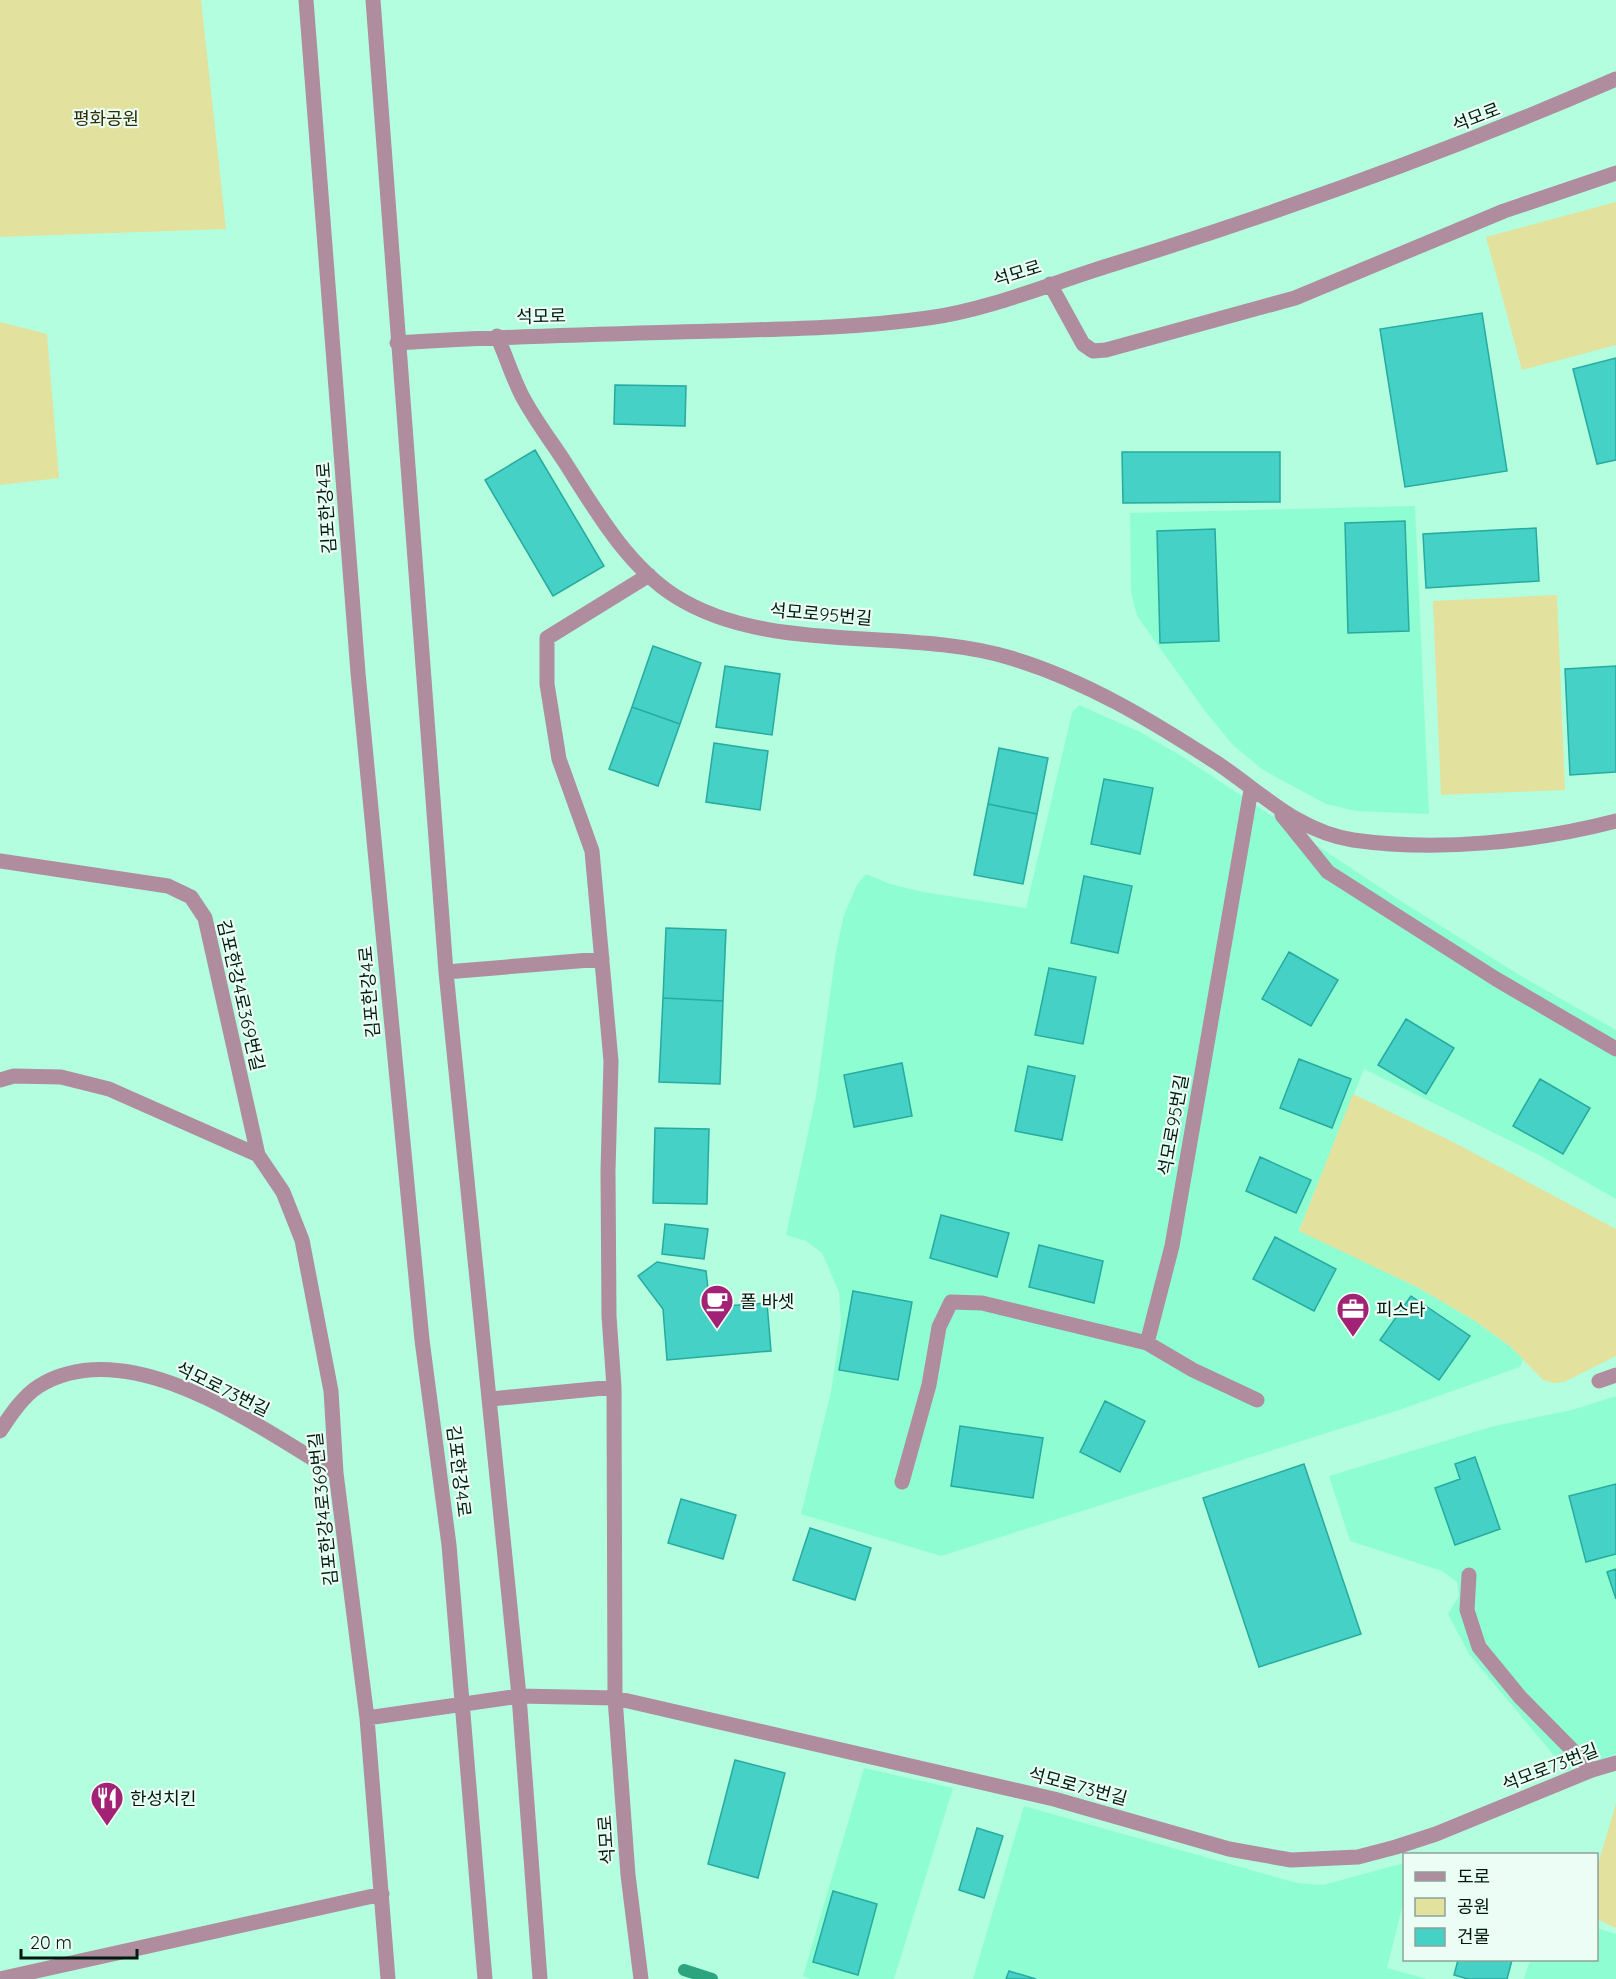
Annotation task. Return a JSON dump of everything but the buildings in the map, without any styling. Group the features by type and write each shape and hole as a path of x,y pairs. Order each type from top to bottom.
{"street":[{"name":"김포한강4로","path":"306,0 359,685 422,1340 449,1545 485,1979"},
{"name":"김포한강4로","path":"373,0 446,972 491,1399 519,1696 540,1979"},
{"name":"석모로","path":"397,343 497,336 804,329 886,323 942,315 1200,237 1379,175 1516,123 1616,79"},
{"path":"1050,284 1083,344 1093,351 1107,350 1295,298 1514,207 1616,173"},
{"name":"석모로95번길","path":"497,336 525,403 609,531 649,576 675,596 706,611 769,631 953,646 1010,658 1076,682 1140,714 1220,765 1277,809 1315,830 1353,840 1496,843 1553,836 1616,821"},
{"name":"석모로","path":"641,1979 628,1875 615,1698 614,1388 609,1316 608,1204 611,1061 592,851 559,759 547,684 547,638 649,576"},
{"name":"석모로95번길","path":"1147,1343 1172,1246 1251,789"},
{"name":"석모로95번길","path":"1277,809 1328,872 1496,979 1616,1049"},
{"name":"김포한강4로369번길","path":"0,861 168,886 191,897 205,918 258,1155 283,1192 302,1240 331,1391 336,1473 367,1718 388,1979"},
{"path":"446,972 602,959"},
{"path":"0,1080 14,1076 61,1077 109,1089 258,1155"},
{"path":"902,1482 929,1385 939,1327 951,1302 982,1303 1147,1343 1193,1370 1257,1400"},
{"name":"석모로73번길","path":"0,1431 10,1416 30,1395 46,1383 64,1374 89,1369 124,1372 188,1390 226,1408 336,1473"},
{"path":"1599,1381 1616,1375"},
{"path":"491,1399 614,1388"},
{"path":"1469,1575 1467,1610 1479,1647 1520,1697 1592,1770"},
{"path":"367,1718 519,1696"},
{"name":"석모로73번길","path":"519,1696 615,1698 1054,1798 1229,1849 1291,1860 1358,1857 1396,1847 1436,1834 1592,1770 1616,1763"},
{"path":"0,1979 382,1894"}],"shaded area":[{"path":"1415,506 1429,814 1356,811 1326,804 1263,770 1232,744 1205,711 1137,616 1131,592 1130,513"},
{"path":"1079,705 1140,732 1183,757 1396,898 1521,976 1616,1030 1616,1199 1539,1155 1364,1069 1299,1230 1419,1288 1475,1321 1511,1347 1523,1359 1520,1367 1399,1410 941,1556 801,1514 831,1392 841,1323 839,1292 822,1253 806,1241 786,1235 816,1096 836,951 844,915 857,885 866,874 890,884 923,892 1026,908 1072,713"},
{"path":"1616,1396 1616,1754 1567,1771 1469,1654 1448,1614 1459,1596 1457,1582 1442,1571 1350,1541 1329,1476 1494,1426 1572,1410"},
{"path":"864,1768 953,1788 894,1979 811,1979 803,1976"},
{"path":"1024,1806 1297,1883 1323,1885 1403,1863 1403,1904 1387,1968 1427,1979 973,1979"},
{"path":"1598,1928 1616,1934 1616,1979 1524,1979 1530,1961 1598,1961"}],"green space":[{"name":"평화공원","path":"0,0 201,0 226,229 0,237"},
{"path":"1616,202 1616,345 1522,370 1486,237"},
{"path":"0,322 47,334 59,478 0,485"},
{"path":"1557,595 1565,790 1441,795 1433,601"},
{"path":"1353,1094 1453,1142 1616,1229 1616,1356 1564,1382 1553,1383 1543,1380 1511,1347 1475,1321 1419,1288 1299,1231"},
{"path":"1616,1804 1616,1928 1598,1919 1598,1864"}],"waterway":[{"path":"684,1970 712,1979"}],"place":[{"name":"폴 바셋","path":"717,1330"},
{"name":"피스타","path":"1353,1338"},
{"name":"한성치킨","path":"107,1827"}]}
